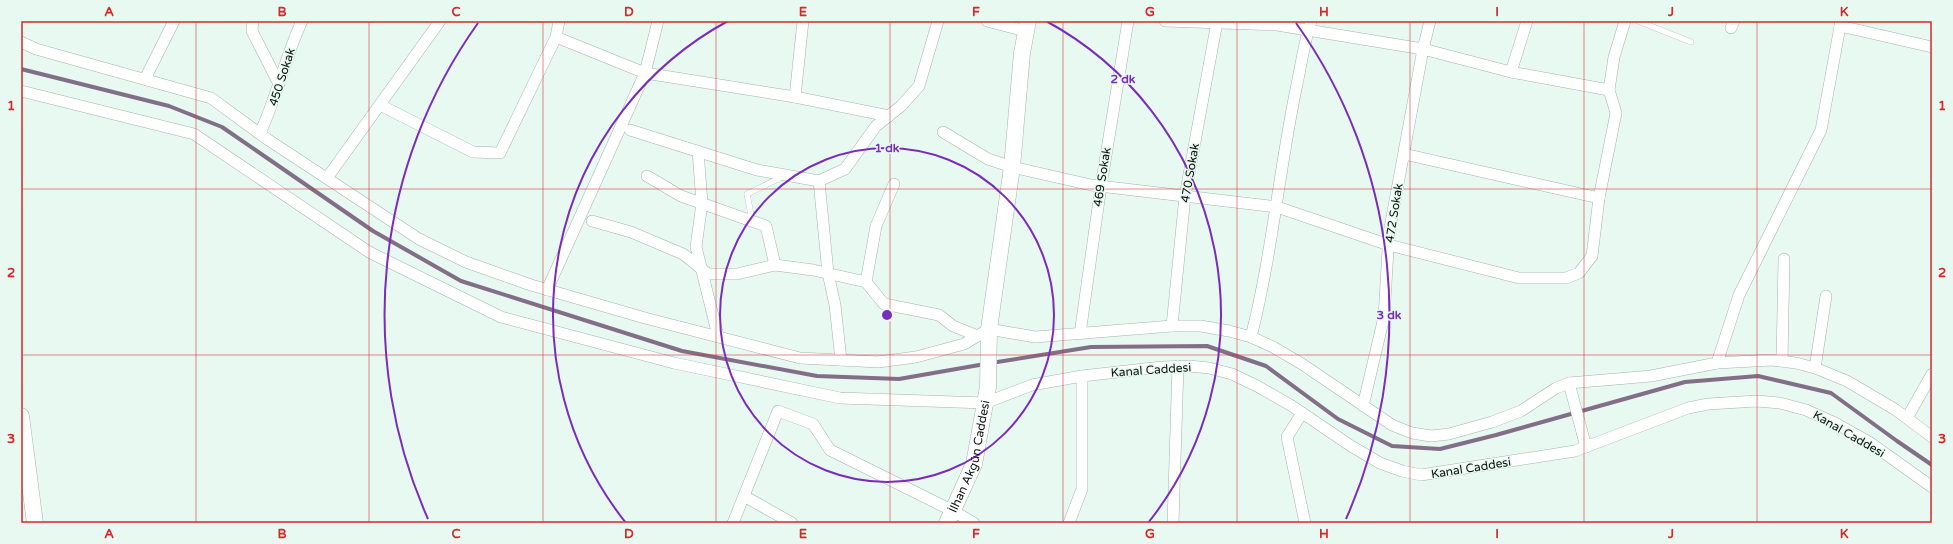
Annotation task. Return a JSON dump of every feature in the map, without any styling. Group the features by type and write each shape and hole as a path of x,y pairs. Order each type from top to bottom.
{"main road":[{"name":"İlhan Akgün Caddesi","path":"950,517 974,464 987,395 985,336 1012,167 1022,54 1027,26"},
{"path":"21,416 35,523"}],"street":[{"path":"145,80 174,21"},
{"path":"253,21 252,31 280,84"},
{"name":"450 Sokak","path":"260,134 270,113 296,34 302,21"},
{"path":"328,178 440,21"},
{"path":"380,105 473,152 500,153 556,37 559,21"},
{"path":"547,290 646,73 658,21"},
{"path":"794,97 803,21"},
{"path":"630,130 757,170 819,181 845,169 876,126 901,106 919,86 938,21"},
{"path":"987,21 1027,26"},
{"name":"469 Sokak","path":"1080,334 1101,186 1128,21"},
{"path":"1165,21 1310,26 1423,49 1510,72 1609,90"},
{"name":"472 Sokak","path":"1363,406 1384,317 1389,245 1423,49 1430,21"},
{"path":"1510,72 1527,21"},
{"path":"943,132 988,160 1012,167 1101,186 1277,207 1389,245 1519,278 1566,278 1579,273 1592,256 1599,198 1616,113 1609,90 1614,57 1625,21"},
{"name":"470 Sokak","path":"1172,326 1185,196 1225,22"},
{"path":"1717,363 1739,295 1821,130 1841,24 1932,47"},
{"path":"1251,337 1259,306 1277,207 1288,127 1310,26"},
{"path":"556,37 646,73 794,97 889,116"},
{"path":"21,42 36,49 211,98 260,134 419,240 466,262 547,290 800,358 878,362 916,357 964,344 985,336"},
{"path":"21,91 194,134 369,252 501,317 674,363 840,398 987,395"},
{"path":"698,151 702,203 696,247 718,336"},
{"path":"1404,154 1599,198"},
{"path":"647,176 681,196 766,226 775,266"},
{"path":"819,181 828,273 835,305 841,360"},
{"path":"866,282 876,226 894,184"},
{"path":"592,221 631,232 683,254 708,274 737,274 775,266 828,273 866,282 884,304 939,315 953,326 985,336 1035,337 1172,326 1201,326 1229,331 1251,337 1273,347 1302,364 1392,425 1412,433 1431,436 1449,434 1492,422 1521,411 1556,388 1569,383 1651,376 1717,363 1747,360 1782,362 1815,368 1848,381 1907,418 1932,437"},
{"path":"1782,362 1784,259"},
{"path":"1815,368 1826,296"},
{"path":"1172,523 1178,366"},
{"name":"Kanal Caddesi","path":"987,395 1082,376 1178,366 1209,368 1232,374 1257,386 1380,463 1402,471 1420,475 1558,455 1586,447 1688,408 1732,402 1780,403 1806,410 1869,442 1932,487"},
{"path":"1907,418 1932,374"},
{"path":"1069,523 1082,490 1082,376"},
{"path":"1569,383 1586,447"},
{"path":"733,523 778,411 813,424 830,450 950,517 974,523"},
{"path":"1302,413 1287,437 1305,523"},
{"path":"744,496 792,523"}],"lane":[{"path":"1638,21 1692,42"},
{"path":"752,220 747,194 786,175"}],"waterway":[{"path":"21,69 169,106 222,127 373,231 461,281 682,351 817,376 899,379 985,364"},
{"path":"991,363 1091,347 1207,346 1266,366 1338,419 1392,446 1440,449 1496,435 1685,382 1758,376 1831,393 1932,465"}]}
